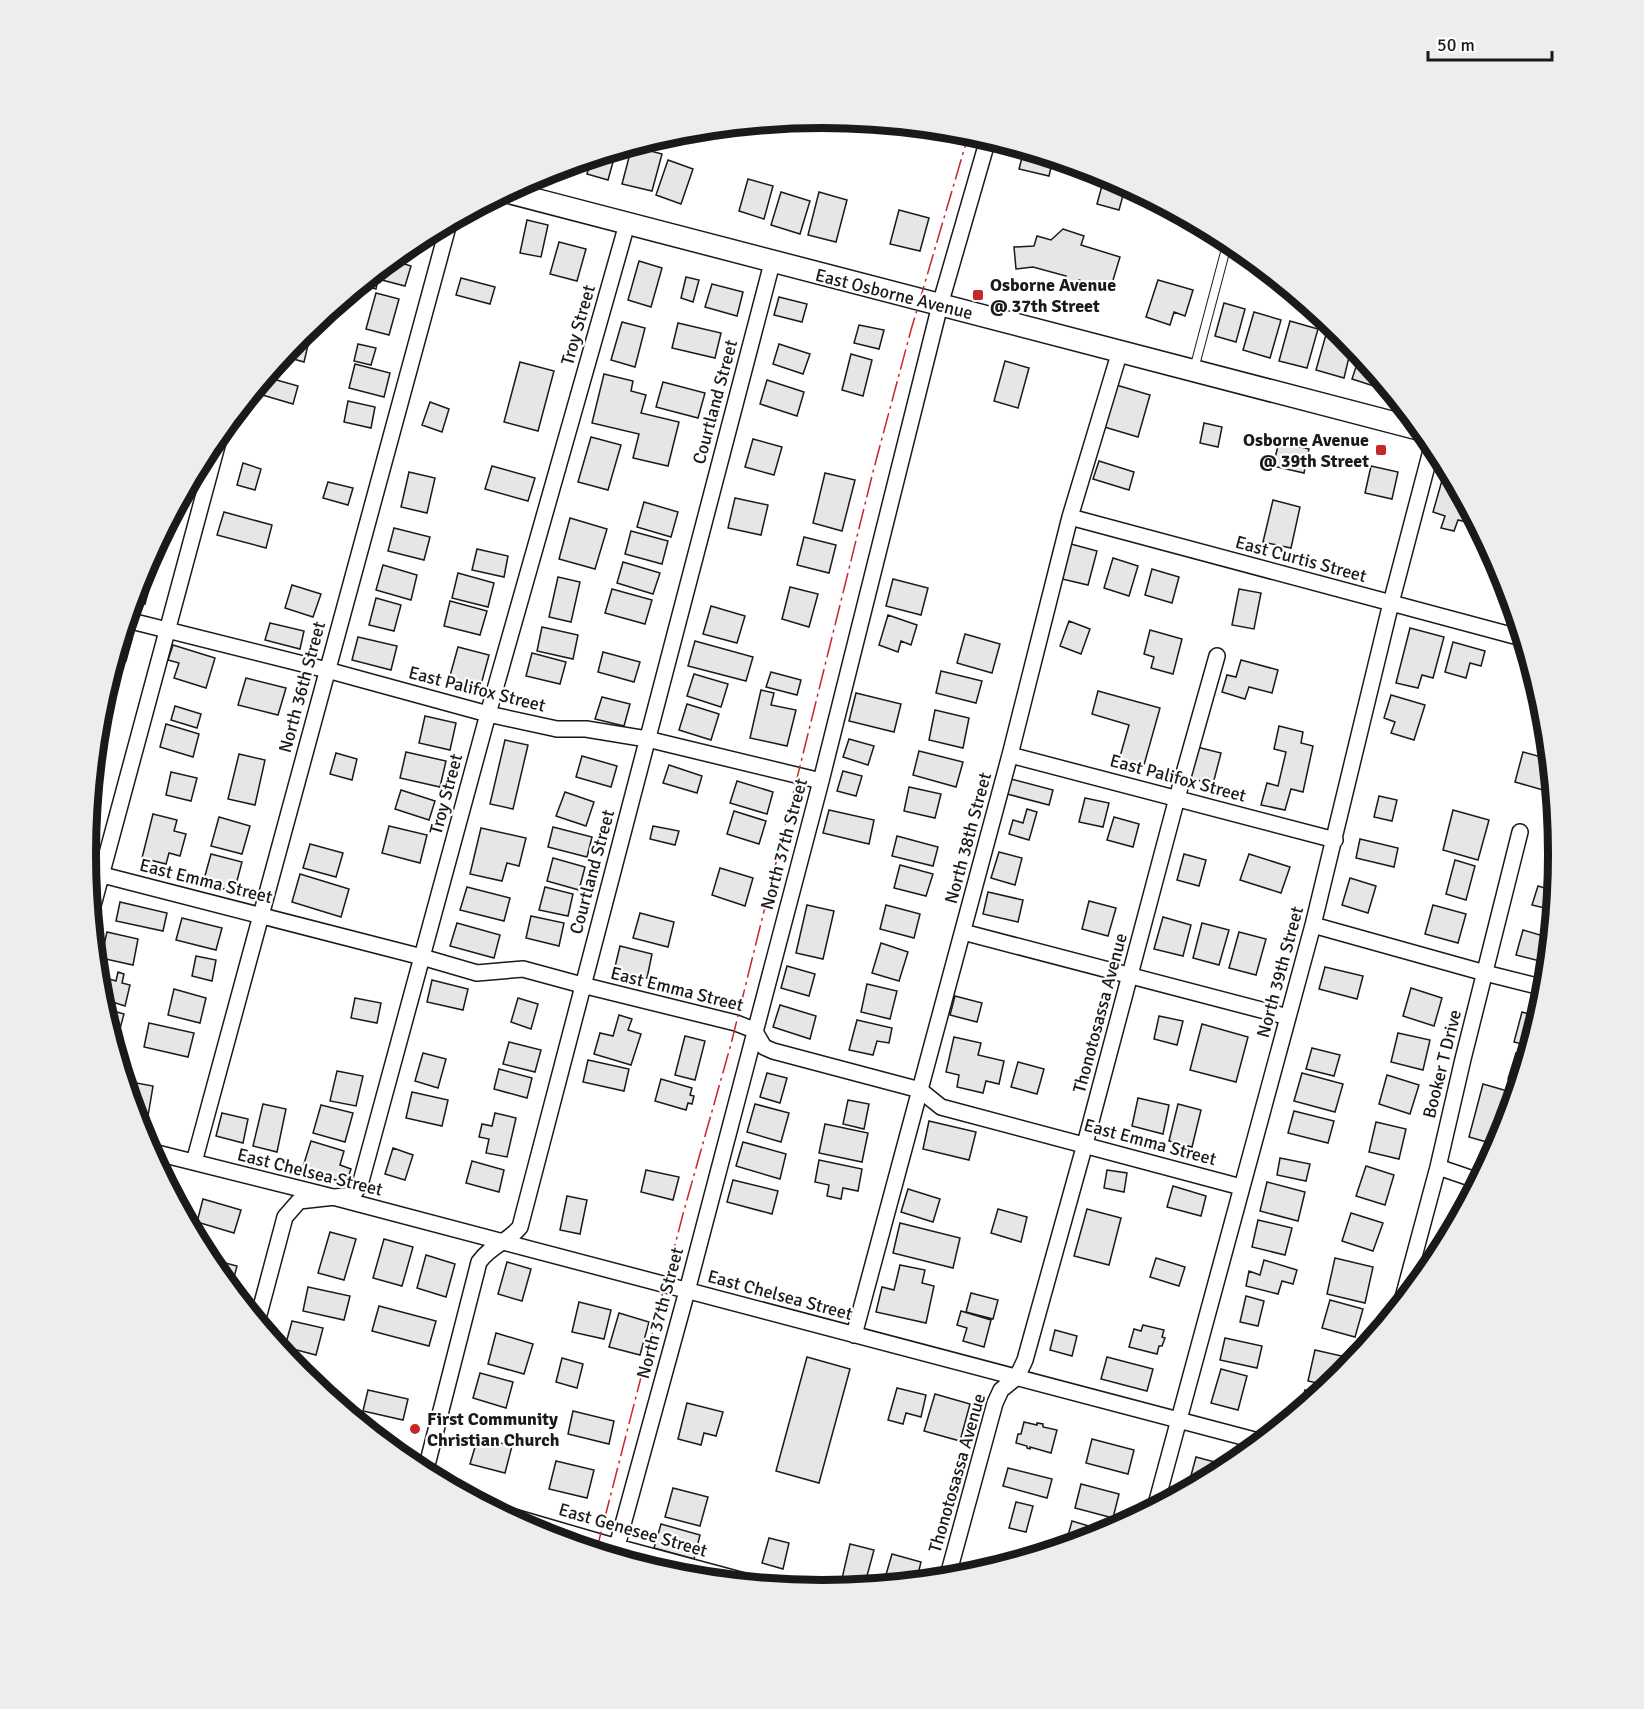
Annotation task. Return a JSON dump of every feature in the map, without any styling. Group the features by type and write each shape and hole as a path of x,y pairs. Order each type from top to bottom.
{"street":[{"name":"North 37th Street","path":"616,1551 821,781 940,305 986,147"},
{"name":"East Osborne Avenue","path":"519,195 772,263 1408,426"},
{"name":"Troy Street","path":"259,1313 285,1217 299,1201 353,1195 360,1185 488,714 627,224"},
{"name":"North 36th Street","path":"194,1162 446,234"},
{"name":"Courtland Street","path":"427,1463 479,1262 486,1251 503,1242 520,1227 772,263"},
{"name":"North 38th Street","path":"854,1335 1010,755 1070,517 1120,351"},
{"path":"96,865 168,631 214,457"},
{"name":"North 39th Street","path":"1158,1498 1313,925 1391,603 1429,457"},
{"name":"East Curtis Street","path":"1070,517 1513,636"},
{"name":"East Palifox Street","path":"135,622 327,670 488,714 558,729 586,729 647,739 821,781"},
{"name":"Thonotosassa Avenue","path":"950,1569 995,1403 1001,1390 1017,1377 1025,1360 1217,656"},
{"name":"East Palifox Street","path":"1010,755 1335,840"},
{"name":"Booker T Drive","path":"1415,1273 1438,1167 1520,832"},
{"name":"East Emma Street","path":"97,874 477,973 523,969 736,1023 754,1030 764,1047 773,1051 920,1090 941,1107 1241,1187"},
{"path":"1313,925 1536,986"},
{"path":"963,932 1288,1017"},
{"name":"East Chelsea Street","path":"161,1153 1251,1439"},
{"path":"1438,1167 1472,1179"},
{"name":"East Genesee Street","path":"652,1560 683,1567"}],"lane":[{"path":"1194,370 1225,251"}],"building":[{"path":"647,150 662,154 652,191 622,184 630,154"},
{"path":"1022,157 1051,166 1049,176 1019,169"},
{"path":"614,159 608,180 587,174 589,167"},
{"path":"668,160 693,169 681,204 656,195"},
{"path":"748,179 773,186 764,219 739,211"},
{"path":"1102,185 1123,194 1119,210 1097,204"},
{"path":"781,192 810,201 800,234 771,225"},
{"path":"819,192 847,200 836,242 808,235"},
{"path":"899,210 929,218 920,251 890,244"},
{"path":"527,220 548,225 541,257 520,253"},
{"path":"1063,229 1084,236 1081,245 1120,257 1110,290 1079,280 1078,286 1064,282 1066,276 1033,267 1016,269 1014,247 1034,246 1037,236 1051,240"},
{"path":"559,242 586,249 577,281 550,274"},
{"path":"639,261 662,268 651,307 628,300"},
{"path":"402,263 411,266 405,286 380,279"},
{"path":"686,277 699,280 693,302 681,298"},
{"path":"461,278 495,287 490,304 456,295"},
{"path":"1158,280 1193,290 1185,316 1174,312 1170,325 1146,317"},
{"path":"378,281 376,289 370,287"},
{"path":"712,284 743,292 737,316 705,307"},
{"path":"376,293 399,299 389,335 366,329"},
{"path":"779,297 807,304 802,322 774,315"},
{"path":"1224,303 1245,309 1236,342 1215,336"},
{"path":"1254,312 1281,320 1270,358 1243,350"},
{"path":"1290,321 1318,329 1307,368 1279,361"},
{"path":"622,322 645,328 635,367 611,360"},
{"path":"678,323 721,333 715,358 672,348"},
{"path":"859,325 884,330 879,349 854,343"},
{"path":"1326,333 1349,356 1344,378 1316,370"},
{"path":"309,341 304,362 292,359"},
{"path":"358,344 376,348 371,365 354,361"},
{"path":"779,344 810,354 803,374 773,364"},
{"path":"851,354 872,360 863,396 842,390"},
{"path":"1005,361 1029,368 1018,408 994,401"},
{"path":"520,362 554,371 538,431 504,422"},
{"path":"355,364 390,373 384,397 349,388"},
{"path":"1357,364 1377,387 1352,379"},
{"path":"604,374 633,381 631,391 646,395 641,413 679,422 668,466 633,458 639,434 592,423"},
{"path":"273,379 298,386 293,404 261,395"},
{"path":"767,380 804,392 797,416 760,404"},
{"path":"663,382 705,393 698,418 656,407"},
{"path":"1113,384 1150,395 1138,437 1101,426"},
{"path":"348,401 375,407 371,428 344,422"},
{"path":"430,402 449,409 442,432 422,425"},
{"path":"1204,423 1222,427 1218,447 1200,443"},
{"path":"591,437 621,445 608,490 578,482"},
{"path":"753,439 782,447 774,475 745,467"},
{"path":"1279,442 1309,449 1304,473 1273,466"},
{"path":"1099,461 1134,472 1129,490 1093,479"},
{"path":"243,463 261,469 255,490 237,485"},
{"path":"492,466 535,478 528,501 485,489"},
{"path":"1371,466 1398,472 1392,499 1365,493"},
{"path":"409,472 435,478 427,513 401,507"},
{"path":"825,473 855,480 842,531 813,523"},
{"path":"1443,478 1467,522 1458,520 1454,531 1441,528 1445,516 1433,512"},
{"path":"328,482 353,488 348,505 323,498"},
{"path":"735,498 768,505 761,535 728,528"},
{"path":"1273,500 1300,507 1291,548 1263,542"},
{"path":"644,502 678,512 671,537 637,527"},
{"path":"224,512 272,525 266,548 217,535"},
{"path":"570,518 607,529 595,569 559,559"},
{"path":"394,528 430,537 424,560 388,551"},
{"path":"631,531 668,541 662,564 625,554"},
{"path":"804,537 836,545 829,573 797,565"},
{"path":"1071,544 1097,551 1088,585 1062,579"},
{"path":"477,549 508,556 504,577 472,570"},
{"path":"1113,558 1138,566 1129,596 1104,588"},
{"path":"623,562 660,573 653,594 617,583"},
{"path":"383,565 417,575 411,600 376,590"},
{"path":"1152,569 1179,577 1172,603 1145,595"},
{"path":"458,573 494,583 488,607 452,598"},
{"path":"558,577 580,582 571,622 549,617"},
{"path":"893,579 928,588 921,615 886,606"},
{"path":"150,581 151,581 145,604 142,603"},
{"path":"292,585 321,594 313,617 285,608"},
{"path":"790,587 818,594 809,627 782,619"},
{"path":"612,589 652,600 645,624 605,613"},
{"path":"1239,589 1261,593 1254,629 1232,625"},
{"path":"376,598 401,605 394,631 369,625"},
{"path":"450,601 487,611 480,635 444,626"},
{"path":"711,606 745,616 737,643 703,634"},
{"path":"888,615 917,625 911,645 901,641 898,652 879,645"},
{"path":"1069,621 1090,629 1081,654 1060,646"},
{"path":"270,623 304,631 300,649 265,640"},
{"path":"542,627 578,635 573,659 537,651"},
{"path":"1410,628 1444,637 1433,678 1422,675 1418,688 1396,683"},
{"path":"1150,630 1182,639 1173,674 1151,668 1154,657 1144,654"},
{"path":"965,634 1000,644 992,673 957,663"},
{"path":"358,637 397,646 391,670 352,660"},
{"path":"130,638 132,639 126,661 123,660"},
{"path":"695,641 753,657 746,681 688,666"},
{"path":"1453,642 1485,651 1481,666 1470,663 1466,678 1445,672"},
{"path":"173,645 215,658 206,688 174,678 179,663 168,660"},
{"path":"458,647 489,655 479,692 448,683"},
{"path":"603,652 640,662 634,682 598,672"},
{"path":"532,653 566,662 560,684 526,676"},
{"path":"1241,660 1278,670 1272,693 1249,687 1245,699 1222,692 1227,675 1236,677"},
{"path":"941,671 982,681 976,703 936,693"},
{"path":"771,672 801,680 797,695 766,687"},
{"path":"694,674 728,684 721,707 687,696"},
{"path":"246,678 286,688 278,715 238,705"},
{"path":"761,690 774,693 771,705 796,710 787,746 750,738"},
{"path":"1098,691 1160,708 1144,765 1119,760 1129,725 1092,714"},
{"path":"856,693 901,704 894,732 849,721"},
{"path":"1391,695 1425,705 1414,740 1391,733 1395,722 1384,718"},
{"path":"602,697 630,704 624,726 595,719"},
{"path":"687,704 719,714 711,740 679,730"},
{"path":"175,706 201,714 197,728 171,720"},
{"path":"935,710 969,718 963,748 929,740"},
{"path":"425,716 456,723 450,750 419,743"},
{"path":"166,724 199,734 193,757 160,747"},
{"path":"1279,726 1303,732 1301,743 1313,746 1303,792 1291,789 1285,810 1261,805 1267,783 1278,786 1286,752 1274,749"},
{"path":"849,739 874,746 868,765 843,757"},
{"path":"505,740 528,745 513,809 490,804"},
{"path":"1197,747 1221,753 1213,784 1189,778"},
{"path":"919,751 963,762 956,787 913,775"},
{"path":"406,752 446,761 440,787 400,778"},
{"path":"1523,752 1541,757 1543,790 1515,782"},
{"path":"336,753 357,759 352,780 330,774"},
{"path":"239,754 265,760 255,805 228,799"},
{"path":"582,756 617,766 611,787 576,777"},
{"path":"669,765 702,776 697,793 663,783"},
{"path":"843,771 862,776 856,796 837,791"},
{"path":"171,772 197,778 191,801 166,795"},
{"path":"1011,779 1053,790 1049,805 1007,794"},
{"path":"737,781 773,792 767,814 730,803"},
{"path":"909,787 941,794 935,818 904,811"},
{"path":"401,790 435,801 429,820 395,809"},
{"path":"565,792 594,802 586,826 556,816"},
{"path":"1379,796 1397,800 1392,821 1374,817"},
{"path":"1085,798 1109,803 1103,827 1079,822"},
{"path":"1027,809 1037,812 1029,840 1009,834 1013,820 1023,823"},
{"path":"829,810 874,820 869,844 823,833"},
{"path":"1453,810 1489,820 1478,860 1443,850"},
{"path":"734,811 766,821 759,844 727,834"},
{"path":"153,814 177,820 174,831 186,834 180,856 169,853 166,864 142,858"},
{"path":"219,817 250,826 242,854 211,846"},
{"path":"1114,817 1139,824 1133,847 1107,840"},
{"path":"389,826 427,835 420,863 382,853"},
{"path":"653,826 679,831 675,845 650,839"},
{"path":"553,827 592,837 587,857 548,847"},
{"path":"481,828 526,838 519,866 507,863 502,881 470,874"},
{"path":"897,836 938,847 933,866 892,856"},
{"path":"1360,839 1398,848 1394,867 1356,858"},
{"path":"310,844 343,853 336,877 303,868"},
{"path":"999,852 1022,858 1015,885 991,878"},
{"path":"211,854 242,862 234,892 203,883"},
{"path":"1184,854 1206,860 1199,886 1177,880"},
{"path":"1249,854 1290,867 1281,893 1240,880"},
{"path":"553,858 585,867 579,890 547,881"},
{"path":"1455,860 1475,866 1466,900 1446,894"},
{"path":"900,865 933,874 926,896 894,888"},
{"path":"720,868 753,878 745,906 712,895"},
{"path":"300,874 349,889 341,917 292,902"},
{"path":"1350,878 1376,886 1368,913 1342,905"},
{"path":"1538,886 1547,889 1545,908 1532,905"},
{"path":"467,887 510,898 504,921 460,910"},
{"path":"545,887 573,894 568,916 539,910"},
{"path":"988,892 1023,900 1018,922 983,914"},
{"path":"1089,901 1116,908 1108,936 1082,929"},
{"path":"120,902 167,913 163,931 116,921"},
{"path":"807,905 834,911 823,959 796,953"},
{"path":"886,905 920,914 914,938 880,929"},
{"path":"1433,905 1466,914 1458,943 1425,934"},
{"path":"640,913 674,922 668,947 633,938"},
{"path":"531,916 564,923 559,946 526,938"},
{"path":"1163,917 1191,925 1183,956 1154,949"},
{"path":"182,918 222,928 216,950 176,940"},
{"path":"457,923 500,935 494,958 450,946"},
{"path":"1202,923 1229,930 1219,965 1193,958"},
{"path":"1523,930 1543,936 1540,961 1516,955"},
{"path":"107,932 138,939 133,965 104,959 102,952"},
{"path":"1239,932 1266,939 1256,975 1229,968"},
{"path":"881,943 908,952 899,981 872,973"},
{"path":"620,946 652,954 647,978 614,971"},
{"path":"196,956 216,960 212,981 192,976"},
{"path":"787,966 815,974 809,996 781,988"},
{"path":"1325,967 1363,976 1357,999 1319,989"},
{"path":"118,972 124,974 122,983 130,985 125,1006 111,1002 107,976 116,981"},
{"path":"432,980 468,989 463,1010 427,1002"},
{"path":"867,984 897,991 890,1019 861,1012"},
{"path":"1411,988 1442,998 1434,1026 1403,1016"},
{"path":"174,989 206,998 200,1023 168,1015"},
{"path":"955,996 982,1003 977,1022 950,1015"},
{"path":"355,998 381,1003 377,1023 351,1018"},
{"path":"518,998 538,1004 531,1029 511,1022"},
{"path":"780,1005 816,1016 810,1039 773,1027"},
{"path":"114,1011 124,1014 119,1033"},
{"path":"1522,1012 1530,1014 1522,1044 1514,1042"},
{"path":"619,1015 632,1019 628,1030 641,1034 631,1065 594,1054 600,1033 613,1036"},
{"path":"1159,1016 1183,1021 1177,1045 1154,1039"},
{"path":"857,1020 892,1028 889,1043 877,1041 873,1055 849,1050"},
{"path":"149,1023 194,1033 188,1057 144,1047"},
{"path":"1202,1024 1248,1037 1236,1082 1190,1070"},
{"path":"1398,1033 1430,1040 1423,1070 1391,1062"},
{"path":"685,1036 705,1041 695,1080 675,1075"},
{"path":"954,1037 981,1043 978,1055 1004,1061 999,1084 986,1081 983,1093 957,1087 959,1075 946,1072"},
{"path":"509,1042 541,1050 535,1072 503,1064"},
{"path":"1312,1048 1340,1055 1334,1076 1306,1069"},
{"path":"423,1053 446,1059 438,1088 415,1081"},
{"path":"1516,1053 1519,1054 1511,1080 1508,1079"},
{"path":"588,1060 629,1069 624,1091 583,1082"},
{"path":"1018,1062 1044,1069 1037,1094 1011,1087"},
{"path":"499,1069 532,1078 527,1098 494,1089"},
{"path":"337,1071 363,1076 356,1106 330,1101"},
{"path":"767,1073 787,1078 780,1103 760,1097"},
{"path":"1302,1073 1343,1084 1335,1112 1294,1101"},
{"path":"1387,1075 1419,1085 1410,1114 1379,1104"},
{"path":"661,1079 692,1088 690,1095 694,1096 692,1104 688,1103 686,1110 655,1101"},
{"path":"133,1082 153,1086 147,1121"},
{"path":"1483,1084 1508,1091 1488,1142 1469,1137"},
{"path":"412,1092 448,1100 442,1126 406,1118"},
{"path":"1138,1098 1169,1105 1163,1134 1132,1126"},
{"path":"848,1100 869,1104 864,1129 843,1124"},
{"path":"263,1104 286,1109 277,1152 253,1146"},
{"path":"755,1104 789,1113 781,1142 747,1132"},
{"path":"1178,1104 1201,1110 1192,1147 1169,1141"},
{"path":"321,1105 353,1113 345,1142 313,1133"},
{"path":"1294,1111 1334,1121 1328,1143 1288,1133"},
{"path":"222,1113 248,1119 243,1143 216,1136"},
{"path":"495,1113 516,1118 507,1157 486,1153 489,1139 479,1137 482,1124 492,1126"},
{"path":"929,1121 976,1132 969,1160 923,1149"},
{"path":"1376,1122 1406,1129 1399,1159 1369,1152"},
{"path":"825,1124 868,1133 862,1162 819,1153"},
{"path":"311,1141 344,1151 340,1165 351,1169 346,1183 302,1170"},
{"path":"743,1142 786,1154 780,1179 736,1166"},
{"path":"393,1148 413,1155 405,1180 385,1174"},
{"path":"1280,1158 1310,1164 1306,1181 1277,1175"},
{"path":"819,1160 862,1169 858,1191 843,1188 841,1199 827,1196 829,1185 815,1182"},
{"path":"472,1161 504,1170 499,1192 466,1183"},
{"path":"1366,1166 1394,1175 1385,1205 1356,1196"},
{"path":"646,1170 679,1177 673,1200 641,1192"},
{"path":"1107,1170 1127,1173 1124,1192 1104,1188"},
{"path":"733,1180 778,1191 772,1214 727,1202"},
{"path":"1267,1182 1305,1192 1298,1221 1260,1211"},
{"path":"1173,1186 1206,1196 1201,1216 1167,1207"},
{"path":"908,1189 940,1199 933,1222 901,1212"},
{"path":"567,1196 587,1200 580,1234 560,1230"},
{"path":"203,1199 241,1210 234,1233 197,1222"},
{"path":"998,1209 1027,1217 1021,1242 991,1233"},
{"path":"1087,1209 1121,1218 1109,1265 1074,1256"},
{"path":"1351,1213 1383,1223 1373,1251 1342,1241"},
{"path":"1258,1220 1292,1228 1285,1255 1252,1247"},
{"path":"900,1223 960,1238 953,1268 893,1253"},
{"path":"330,1232 356,1239 344,1280 318,1273"},
{"path":"384,1239 413,1247 402,1286 373,1278"},
{"path":"426,1255 455,1264 446,1297 417,1288"},
{"path":"1156,1258 1185,1267 1179,1286 1150,1277"},
{"path":"1335,1258 1373,1267 1365,1303 1327,1294"},
{"path":"1264,1260 1297,1270 1293,1284 1282,1281 1278,1294 1246,1286 1249,1271 1260,1275"},
{"path":"221,1262 237,1266 234,1279"},
{"path":"507,1262 531,1269 522,1301 498,1294"},
{"path":"900,1265 925,1270 922,1283 934,1286 926,1323 876,1312 882,1287 894,1290"},
{"path":"308,1287 350,1296 344,1320 303,1311"},
{"path":"971,1293 998,1300 993,1319 966,1312"},
{"path":"1246,1296 1264,1301 1258,1326 1240,1322"},
{"path":"1330,1300 1363,1309 1355,1337 1322,1328"},
{"path":"579,1302 611,1310 604,1339 572,1332"},
{"path":"379,1306 436,1321 429,1346 372,1331"},
{"path":"961,1311 991,1320 984,1347 963,1341 967,1328 957,1325"},
{"path":"619,1313 649,1322 640,1355 609,1347"},
{"path":"292,1321 323,1328 316,1355 291,1348 286,1344"},
{"path":"1143,1325 1164,1330 1162,1337 1165,1338 1157,1354 1129,1347 1134,1329 1141,1331"},
{"path":"1055,1330 1077,1336 1072,1356 1050,1350"},
{"path":"496,1333 533,1344 524,1374 488,1364"},
{"path":"1225,1338 1262,1346 1257,1368 1220,1360"},
{"path":"1315,1350 1345,1357 1319,1383 1308,1381"},
{"path":"807,1357 850,1369 819,1483 776,1471"},
{"path":"1107,1357 1153,1369 1147,1391 1101,1379"},
{"path":"562,1358 583,1364 577,1388 556,1382"},
{"path":"1221,1369 1247,1376 1238,1410 1211,1403"},
{"path":"480,1373 513,1382 506,1408 473,1398"},
{"path":"897,1388 926,1395 921,1417 906,1413 903,1424 888,1420"},
{"path":"368,1390 408,1399 403,1420 363,1411"},
{"path":"935,1394 970,1404 960,1441 924,1431"},
{"path":"687,1403 723,1412 716,1436 704,1433 701,1445 678,1439"},
{"path":"573,1411 614,1421 609,1444 568,1434"},
{"path":"1024,1422 1043,1424 1043,1427 1057,1430 1051,1453 1030,1447 1030,1449 1016,1443"},
{"path":"478,1437 512,1446 505,1473 470,1464"},
{"path":"1092,1439 1134,1450 1128,1474 1086,1463"},
{"path":"1196,1457 1217,1463 1190,1480"},
{"path":"556,1461 594,1470 587,1498 549,1489"},
{"path":"1008,1468 1052,1479 1047,1498 1003,1486"},
{"path":"1081,1484 1119,1494 1113,1518 1075,1508"},
{"path":"673,1488 708,1497 700,1526 665,1517"},
{"path":"1016,1502 1033,1506 1026,1532 1009,1528"},
{"path":"1072,1521 1094,1527 1068,1537"},
{"path":"661,1524 700,1535 694,1559 654,1548"},
{"path":"769,1538 789,1543 783,1569 762,1563"},
{"path":"850,1544 874,1550 866,1579 842,1580"},
{"path":"892,1554 921,1562 918,1574 885,1577"}],"power":[{"path":"598,1545 683,1214 731,1044 874,468 911,330 966,143"}],"place":[{"name":"Osborne Avenue @ 37th Street","path":"978,295"},
{"name":"Osborne Avenue @ 39th Street","path":"1381,450"},
{"name":"First Community Christian Church","path":"415,1429"}]}
